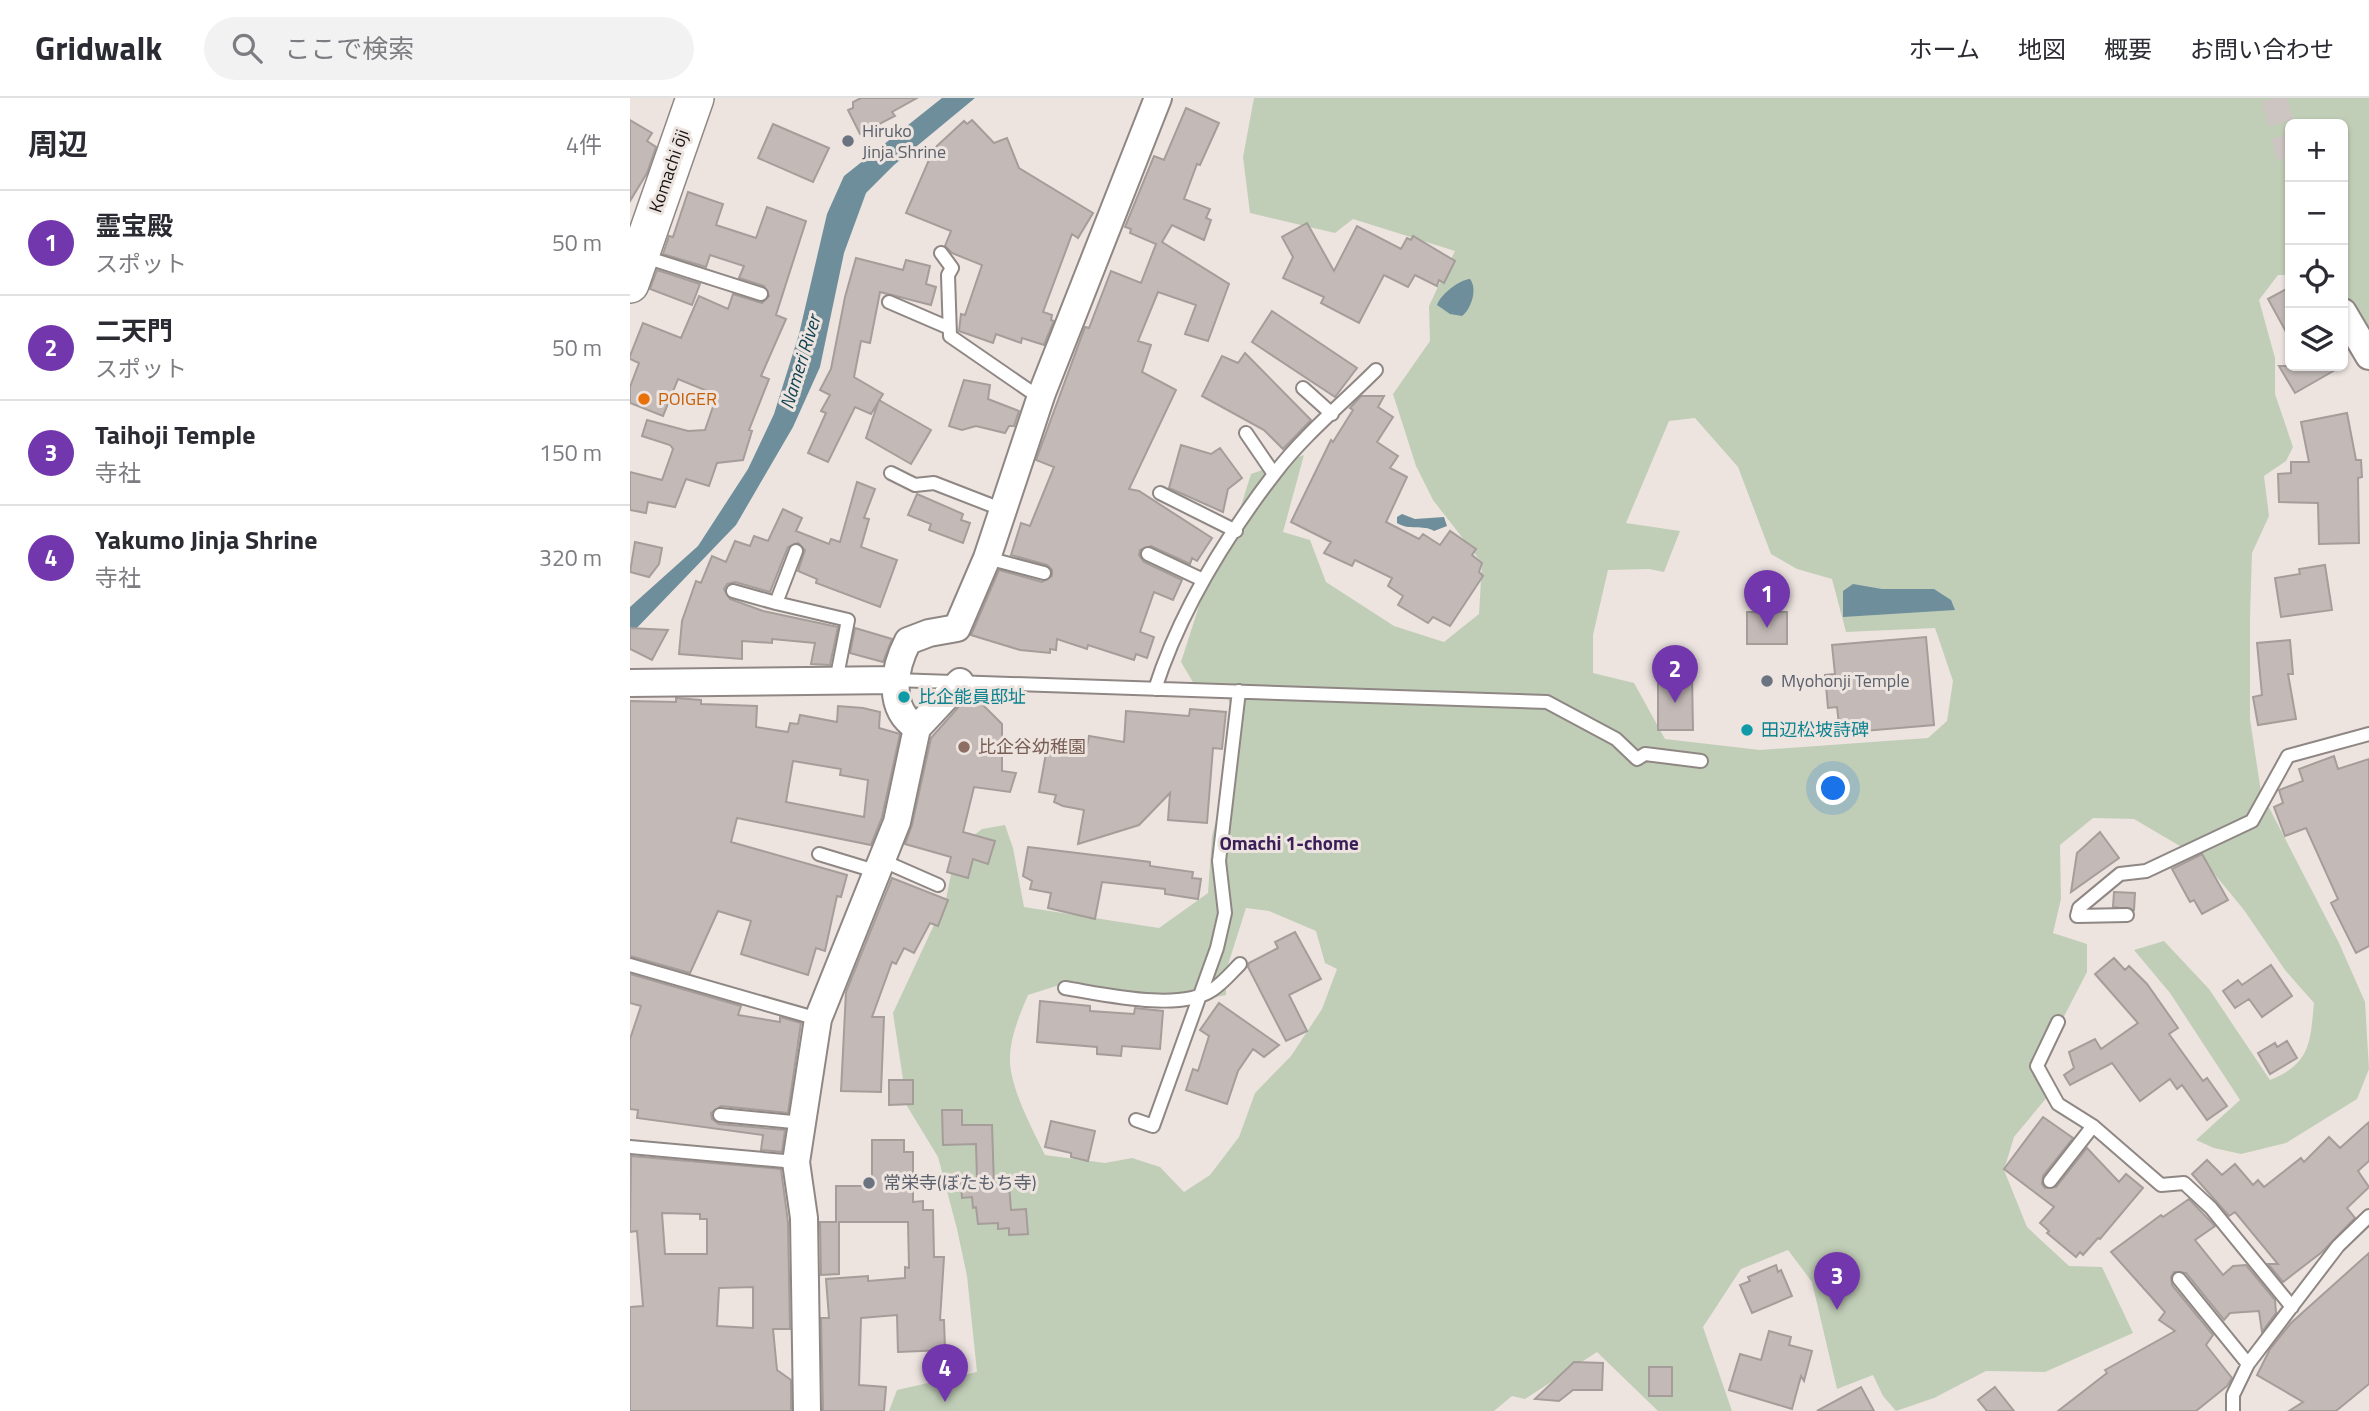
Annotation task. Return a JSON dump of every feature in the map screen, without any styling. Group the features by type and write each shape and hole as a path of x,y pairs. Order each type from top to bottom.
{"street":[{"name":"Komachi ōji","path":"635,270 695,98"},
{"path":"917,728 903,718 899,711 895,680 908,641 929,633 957,628 987,558 1001,509 1040,398 1158,98"},
{"path":"2348,320 2369,355"},
{"path":"630,683 895,680"},
{"path":"807,1411 804,1219 796,1162 818,1019 897,822 917,728 960,682"}],"lane":[{"path":"941,253 951,268 948,275 947,327 950,336 1040,398"},
{"path":"635,270 761,294"},
{"path":"889,302 947,327"},
{"path":"1155,689 1168,649 1203,580 1274,474 1376,370"},
{"path":"1303,388 1332,414"},
{"path":"1246,433 1274,474"},
{"path":"891,473 915,485 934,483 1001,509"},
{"path":"1160,493 1236,531"},
{"path":"776,603 796,551"},
{"path":"1147,554 1203,580"},
{"path":"987,558 1044,573"},
{"path":"733,591 848,620 836,681"},
{"path":"895,680 1548,702 1616,739 1637,759 1646,754 1701,761"},
{"path":"1136,1120 1153,1126 1217,948 1225,913 1219,861 1239,691"},
{"path":"2127,915 2077,916 2080,908 2120,874 2146,872 2252,821 2288,756 2369,734"},
{"path":"819,854 878,866 938,885"},
{"path":"1065,988 1141,999 1199,997 1212,991 1240,964"},
{"path":"630,965 818,1019"},
{"path":"2058,1022 2037,1066 2058,1104 2093,1126 2161,1185 2184,1183 2211,1208 2292,1307"},
{"path":"720,1115 803,1123"},
{"path":"2050,1181 2093,1126"},
{"path":"630,1147 796,1162"},
{"path":"2233,1411 2233,1395 2248,1364 2337,1246 2369,1216"},
{"path":"2179,1279 2248,1364"}],"green space":[{"path":"1254,98 2369,98 2369,376 2368,365 2348,331 2348,119 2285,119 2285,275 2278,275 2259,300 2275,358 2275,394 2293,447 2286,461 2264,476 2269,516 2252,553 2250,719 2261,792 2339,943 2365,1002 2369,1069 2357,1099 2286,1143 2241,1154 2214,1148 2196,1140 2240,1100 2170,993 2134,950 2164,941 2209,989 2270,1080 2301,1059 2309,1040 2314,1003 2285,970 2244,910 2202,859 2134,819 2093,818 2060,845 2061,899 2053,933 2087,944 2087,972 2058,1028 2029,1065 2048,1096 2014,1137 2004,1170 2027,1227 2069,1266 2102,1267 2133,1333 2045,1372 1986,1371 1934,1398 1896,1411 1883,1396 1873,1375 1837,1389 1812,1282 1788,1250 1741,1269 1703,1327 1732,1411 1658,1411 1597,1352 1525,1399 1512,1396 1494,1411 889,1411 897,1390 977,1372 967,1276 957,1229 938,1157 907,1106 893,1013 946,899 956,849 982,829 1005,825 1013,848 1024,907 1159,928 1208,893 1212,836 1226,784 1236,726 1227,694 1197,689 1181,662 1206,584 1224,560 1251,474 1304,455 1283,532 1310,540 1326,582 1394,626 1444,642 1479,614 1482,563 1433,500 1416,466 1393,394 1430,341 1429,306 1455,251 1353,219 1335,233 1250,213 1243,157","holes":["1695,418 1738,467 1771,554 1797,569 1832,579 1846,632 1935,628 1953,681 1947,721 1928,738 1760,750 1665,739 1634,683 1593,673 1593,635 1608,570 1649,569 1664,572 1680,531 1626,523 1669,421","1246,908 1269,911 1316,931 1325,963 1337,969 1322,1009 1291,1056 1255,1093 1239,1137 1210,1175 1184,1192 1160,1167 1132,1158 1105,1163 1045,1155 1019,1098 1010,1063 1013,1037 1028,995 1072,981 1179,1004 1226,995 1226,971"]}],"water":[{"name":"Nameri River","path":"942,98 975,98 894,165 866,193 844,253 820,367 793,427 736,525 630,635 630,607 698,546 748,469 774,414 799,334 827,214 844,176"},
{"path":"1470,279 1472,299 1462,316 1450,314 1437,305 1451,288"},
{"path":"1402,514 1415,519 1444,517 1447,526 1434,531 1406,527 1397,523 1397,517"},
{"path":"1853,584 1882,589 1934,589 1951,600 1955,610 1843,617 1843,591"}],"building":[{"path":"861,98 917,98 892,112 895,116 860,134 848,110 853,108 853,102"},
{"path":"1186,108 1219,123 1200,165 1197,164 1184,199 1210,209 1206,218 1211,220 1204,240 1172,225 1162,242 1229,284 1208,341 1185,334 1196,305 1158,292 1138,341 1151,345 1142,372 1176,390 1129,489 1139,491 1212,538 1197,561 1192,558 1190,564 1151,546 1140,550 1139,555 1144,562 1182,580 1173,600 1154,592 1140,632 1154,637 1147,658 1136,654 1134,660 1088,645 1087,649 1057,639 1056,650 1050,649 1050,653 1020,650 971,635 999,570 1042,582 1052,576 1052,570 1047,565 1011,555 1021,523 1030,526 1054,467 1036,460 1085,327 1089,328 1111,271 1141,283 1156,244 1130,233 1131,229 1125,227 1154,156 1164,160"},
{"path":"630,120 652,133 647,141 656,147 647,173 630,201"},
{"path":"972,120 994,143 1007,138 1019,168 1093,213 1078,238 1072,234 1043,312 1052,315 1051,320 1054,321 1044,345 1022,338 1021,343 996,334 993,343 959,331 961,314 965,315 982,265 952,253 945,246 951,231 906,213 929,160 926,156 964,121 967,124"},
{"path":"773,124 829,148 813,182 758,158"},
{"path":"688,192 723,204 716,225 756,238 767,207 806,221 776,315 786,319 761,376 769,379 749,430 752,431 743,460 717,463 709,486 686,479 675,507 648,502 646,513 630,510 630,472 662,480 673,449 670,445 642,436 647,420 688,431 705,430 717,395 678,379 663,416 630,403 630,387 639,363 630,359 630,356 643,323 681,338 699,296 728,309 733,294 762,303 769,296 764,286 739,278 744,266 710,255 706,267 663,254 669,236 673,237"},
{"path":"1307,223 1334,271 1357,226 1401,249 1407,238 1411,240 1413,236 1455,261 1444,283 1439,280 1437,286 1415,275 1408,287 1384,275 1359,323 1321,303 1324,297 1283,278 1293,257 1282,237"},
{"path":"856,258 903,270 906,260 930,266 926,284 936,287 931,305 880,292 870,343 861,341 854,377 883,394 871,414 855,407 828,462 808,453 826,413 821,411 830,395 820,390 831,369 845,297"},
{"path":"657,270 700,284 692,305 650,289"},
{"path":"2285,290 2285,330 2268,299"},
{"path":"1272,311 1357,368 1335,397 1252,342"},
{"path":"1245,353 1311,420 1283,449 1264,430 1202,396 1222,356 1238,363"},
{"path":"2279,366 2285,366 2285,371 2333,371 2295,393"},
{"path":"964,380 990,385 988,399 1019,411 1014,426 1009,426 1005,433 976,426 962,430 949,426"},
{"path":"1361,396 1384,396 1378,407 1393,417 1377,442 1398,456 1390,468 1407,477 1386,522 1419,539 1423,534 1440,545 1450,531 1476,549 1472,555 1482,563 1479,572 1483,576 1450,626 1433,617 1428,623 1398,605 1403,596 1388,586 1392,578 1355,560 1352,566 1324,553 1331,542 1291,522 1331,440 1333,442 1353,410 1350,408"},
{"path":"879,400 931,430 911,464 866,438"},
{"path":"2347,413 2356,460 2361,460 2362,477 2358,478 2359,543 2319,544 2318,503 2279,502 2278,474 2291,473 2291,462 2309,462 2301,422"},
{"path":"1181,445 1211,454 1220,448 1242,478 1228,489 1223,512 1169,488"},
{"path":"857,482 875,489 864,518 869,519 861,547 897,560 880,607 816,583 817,579 798,571 805,550 798,543 788,547 770,592 735,582 727,584 724,589 730,599 763,611 838,627 830,665 811,664 815,643 772,639 772,643 742,641 742,659 679,654 682,621 696,581 701,583 712,556 726,562 735,541 750,546 754,536 768,541 783,509 802,518 796,531 829,544 831,539 840,542"},
{"path":"917,494 963,514 961,520 970,523 963,543 929,530 931,524 908,515"},
{"path":"635,542 662,548 659,564 649,577 630,572"},
{"path":"2325,565 2332,610 2281,617 2275,578 2300,574 2299,569"},
{"path":"1747,612 1787,612 1787,644 1747,644"},
{"path":"630,628 668,630 652,660 630,649"},
{"path":"855,628 892,639 883,662 850,653"},
{"name":"Myohonji Temple","path":"1926,637 1934,725 1840,733 1837,707 1828,708 1825,675 1835,674 1832,645"},
{"path":"2290,640 2293,674 2288,674 2296,719 2258,725 2253,697 2262,695 2257,643"},
{"path":"1658,676 1692,676 1693,730 1658,730"},
{"path":"676,698 701,700 701,704 757,706 756,727 788,732 790,723 798,724 800,715 837,722 838,706 863,708 880,712 879,728 900,734 882,817 871,845 737,818 731,842 847,875 841,897 837,896 825,951 816,948 808,975 741,954 751,921 718,911 690,973 630,956 630,701 676,702","holes":["793,761 841,769 840,775 868,780 864,817 786,802"]},
{"path":"962,703 981,703 1002,724 1002,771 1016,773 1010,792 974,787 963,832 995,841 988,864 973,859 968,878 947,872 951,857 905,844 912,825 931,738"},
{"path":"1190,709 1226,712 1222,749 1213,748 1207,823 1168,820 1170,793 1139,825 1078,844 1084,810 1063,806 1054,802 1056,795 1039,792 1048,742 1052,739 1087,746 1089,736 1124,742 1126,711 1189,716"},
{"path":"2334,756 2338,769 2369,759 2369,946 2356,953 2331,903 2338,899 2306,828 2285,836 2274,807 2283,803 2279,790 2303,781 2299,769"},
{"path":"2100,832 2119,858 2071,892 2077,853"},
{"path":"1028,847 1150,862 1150,866 1193,872 1192,878 1201,879 1198,899 1165,894 1165,889 1102,882 1095,919 1048,908 1051,893 1030,889 1032,881 1023,876"},
{"path":"2202,854 2228,900 2202,914 2194,900 2190,902 2172,869"},
{"path":"892,878 948,900 938,926 930,923 914,953 904,948 896,964 892,962 872,1017 884,1017 881,1092 841,1091 846,992"},
{"path":"2114,892 2135,893 2134,910 2113,907"},
{"path":"1295,932 1321,979 1289,995 1307,1031 1286,1041 1248,967 1249,963 1278,948 1275,942"},
{"path":"2114,958 2125,970 2129,966 2147,984 2178,1028 2169,1034 2203,1081 2207,1078 2227,1106 2207,1120 2182,1085 2177,1089 2170,1079 2140,1101 2112,1063 2070,1085 2064,1075 2074,1068 2069,1052 2095,1039 2101,1049 2138,1023 2095,974"},
{"path":"2271,965 2292,996 2262,1017 2249,999 2235,1008 2223,991 2238,980 2242,985"},
{"path":"630,974 741,1006 738,1015 780,1022 780,1017 801,1023 788,1113 721,1106 711,1113 712,1119 719,1124 785,1130 782,1152 761,1150 763,1135 637,1118 638,1110 630,1109 630,1039 641,1006 630,1003"},
{"path":"1040,1001 1090,1006 1090,1011 1134,1014 1135,1008 1163,1011 1160,1049 1122,1046 1121,1056 1097,1054 1097,1047 1037,1042"},
{"path":"1219,1003 1279,1045 1264,1057 1253,1049 1238,1071 1227,1104 1186,1090 1193,1069 1198,1071 1209,1036 1200,1030"},
{"path":"2287,1041 2297,1058 2270,1074 2258,1053 2275,1043 2277,1047"},
{"path":"889,1080 913,1080 913,1104 889,1105"},
{"path":"942,1110 962,1110 962,1125 992,1125 994,1186 1009,1185 1011,1210 1026,1209 1028,1234 1009,1235 1009,1228 998,1229 998,1223 978,1224 972,1197 962,1198 961,1181 977,1180 976,1144 943,1145"},
{"path":"2043,1117 2073,1138 2043,1176 2042,1184 2045,1188 2056,1187 2087,1148 2119,1182 2126,1174 2143,1188 2100,1239 2083,1255 2080,1252 2076,1257 2047,1233 2049,1231 2040,1223 2054,1207 2004,1169"},
{"path":"1051,1121 1095,1131 1088,1161 1071,1157 1071,1153 1045,1147"},
{"path":"2369,1122 2369,1161 2358,1171 2369,1187 2347,1208 2355,1218 2322,1252 2283,1282 2268,1264 2278,1264 2235,1212 2229,1216 2192,1174 2207,1160 2222,1175 2235,1164 2253,1185 2258,1180 2264,1187 2301,1158 2304,1162 2329,1137 2340,1148"},
{"path":"872,1140 904,1140 904,1152 913,1152 913,1202 923,1201 923,1210 933,1210 934,1257 944,1257 940,1320 944,1320 945,1350 898,1352 897,1315 861,1318 859,1385 886,1387 884,1411 823,1411 821,1318 829,1318 826,1279 868,1276 868,1281 905,1278 905,1267 909,1268 908,1222 839,1222 839,1274 821,1275 820,1222 836,1222 836,1186 872,1186"},
{"path":"631,1156 781,1169 788,1222 790,1329 773,1329 777,1370 791,1380 791,1411 630,1411 630,1307 643,1306 637,1231 630,1232","holes":["662,1213 700,1214 700,1219 707,1219 707,1254 665,1254","753,1287 753,1328 717,1326 719,1288"]},
{"path":"2189,1199 2215,1226 2195,1240 2223,1275 2233,1266 2246,1265 2275,1300 2276,1313 2262,1332 2259,1311 2230,1313 2224,1320 2186,1273 2174,1272 2171,1277 2172,1285 2213,1335 2206,1345 2232,1378 2227,1386 2196,1411 2058,1411 2107,1373 2105,1370 2175,1331 2159,1320 2165,1312 2111,1252 2161,1215 2163,1217"},
{"path":"2369,1253 2369,1384 2336,1411 2289,1411 2303,1402 2257,1375 2270,1349 2291,1323"},
{"path":"1776,1265 1778,1272 1781,1270 1792,1296 1752,1313 1740,1285 1750,1281 1748,1277"},
{"path":"1769,1331 1791,1337 1789,1345 1812,1351 1804,1381 1801,1376 1792,1409 1729,1390 1740,1354 1761,1360"},
{"path":"1574,1362 1603,1363 1602,1390 1573,1390 1559,1401 1535,1399"},
{"path":"1649,1367 1672,1367 1672,1396 1649,1396"},
{"path":"1861,1387 1874,1411 1817,1411"},
{"path":"1995,1387 2014,1411 1987,1411 1978,1400"}],"tunnel":[{"path":"2274,98 2285,139"}],"place":[{"name":"Hiruko Jinja Shrine","path":"848,141"},
{"name":"POIGER","path":"644,399"},
{"name":"霊宝殿","path":"1767,628"},
{"name":"Myohonji Temple","path":"1767,681"},
{"name":"比企能員邸址","path":"904,697"},
{"name":"二天門","path":"1675,703"},
{"name":"田辺松坡詩碑","path":"1747,730"},
{"name":"比企谷幼稚園","path":"964,747"},
{"name":"常栄寺(ぼたもち寺)","path":"869,1183"},
{"name":"Taihoji Temple","path":"1837,1310"},
{"name":"Yakumo Jinja Shrine","path":"945,1402"}],"district":[{"name":"Omachi 1-chome","path":"1289,843"}]}
